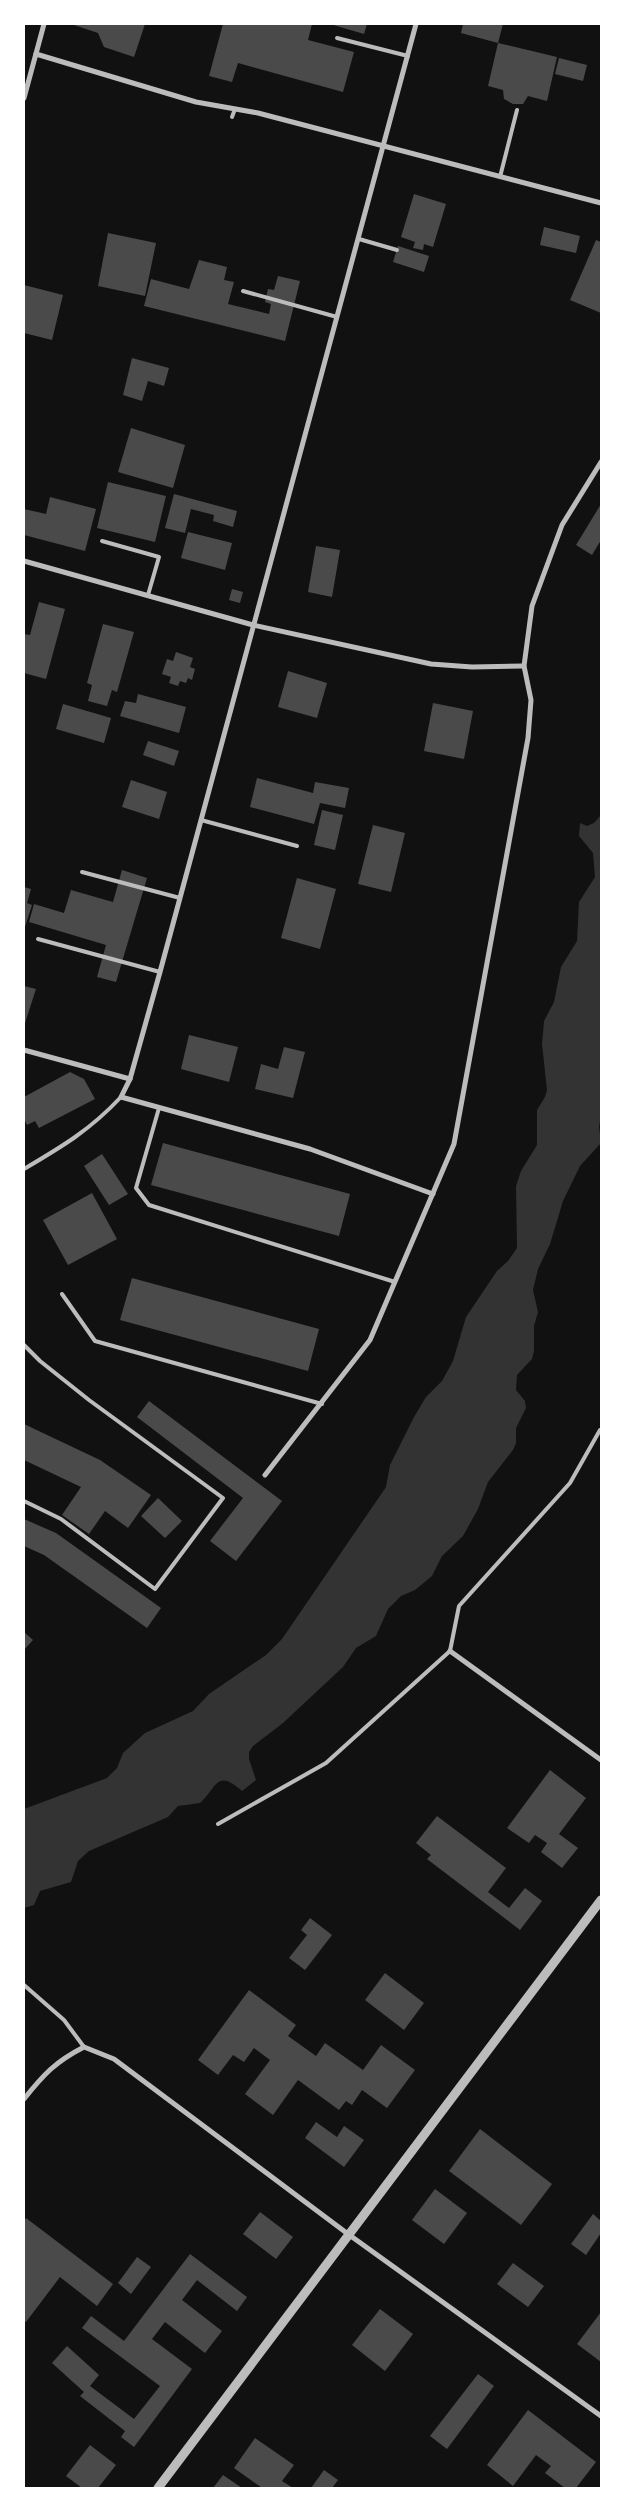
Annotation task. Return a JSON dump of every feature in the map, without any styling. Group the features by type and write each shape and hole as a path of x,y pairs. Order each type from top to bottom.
{"street":[{"path":"24,98 44,24"},
{"path":"416,24 160,972 130,1079 121,1097 310,1149 433,1194"},
{"path":"36,54 196,102 258,113 601,203"},
{"path":"266,1475 370,1340 454,1144 523,773 531,700 524,666 532,606 559,534 601,462"},
{"path":"24,561 253,625 431,664 472,668 524,666"},
{"path":"24,1050 130,1079"},
{"path":"450,1651 601,1760"},
{"path":"158,2488 601,1900"},
{"path":"24,2099 40,2078 59,2060 84,2047 114,2059 348,2234 601,2416"}],"lane":[{"path":"337,38 408,56"},
{"path":"232,117 235,109"},
{"path":"500,177 517,110"},
{"path":"359,239 397,250"},
{"path":"243,291 337,317"},
{"path":"102,541 159,557 148,595"},
{"path":"201,820 297,846"},
{"path":"82,872 180,898"},
{"path":"38,939 160,972"},
{"path":"24,1169 76,1138 102,1117 121,1097"},
{"path":"159,1108 136,1188 149,1205 395,1282"},
{"path":"62,1294 95,1341 322,1404"},
{"path":"24,1345 40,1361 222,1498 155,1589 61,1519 24,1501"},
{"path":"218,1824 326,1762 450,1651 459,1606 570,1483 600,1430"},
{"path":"24,1985 64,2020 84,2047"}],"shaded area":[{"path":"601,815 601,1115 599,1127 601,1143 580,1166 563,1201 550,1244 538,1269 533,1290 538,1312 534,1326 534,1351 532,1359 517,1375 516,1390 525,1401 526,1408 516,1428 516,1443 513,1450 488,1482 478,1509 463,1536 442,1556 432,1576 415,1590 401,1596 388,1609 376,1636 356,1648 343,1667 283,1723 253,1746 249,1752 249,1759 256,1780 242,1791 227,1781 222,1781 200,1803 178,1806 168,1817 89,1851 78,1861 71,1882 40,1891 34,1905 24,1908 24,1809 107,1778 117,1768 123,1753 145,1733 193,1711 209,1694 266,1655 282,1639 386,1487 390,1465 414,1417 426,1397 442,1381 453,1361 466,1317 497,1271 508,1261 517,1248 516,1186 521,1171 537,1145 537,1110 547,1090 542,1044 544,1021 554,1002 561,967 577,941 579,902 595,877 593,853 579,836 580,823 587,826 594,823"}],"building":[{"path":"71,24 145,24 134,57 104,47 98,33"},
{"path":"223,24 312,24 308,40 354,52 343,92 238,63 232,82 209,76"},
{"path":"330,24 367,24 364,34"},
{"path":"463,24 503,24 498,43 461,33"},
{"path":"498,43 557,57 547,101 528,96 523,104 513,104 504,99 503,90 488,86"},
{"path":"559,58 587,65 583,81 555,74"},
{"path":"414,194 446,204 433,247 424,244 423,250 413,248 415,242 401,237"},
{"path":"544,227 580,236 576,253 540,245"},
{"path":"108,233 156,243 145,296 98,286"},
{"path":"596,240 601,242 601,313 570,300"},
{"path":"398,246 429,256 424,272 393,262"},
{"path":"199,260 227,267 224,280 234,282 228,304 269,314 271,304 265,302 268,289 274,290 278,276 300,281 285,341 144,306 151,279 189,289"},
{"path":"24,285 63,295 52,340 24,333"},
{"path":"132,358 169,368 164,386 148,381 142,401 123,395"},
{"path":"131,428 185,445 173,488 118,472"},
{"path":"108,482 166,496 155,542 97,528"},
{"path":"174,494 237,511 233,527 213,521 214,515 191,509 185,533 165,528"},
{"path":"50,497 96,509 85,551 24,535 24,509 46,514"},
{"path":"601,504 601,540 592,555 576,545"},
{"path":"188,532 232,543 225,570 181,558"},
{"path":"316,546 340,550 332,597 308,592"},
{"path":"232,589 243,592 240,603 229,600"},
{"path":"39,602 65,609 46,679 24,673 24,634 30,635"},
{"path":"103,624 134,632 117,692 112,690 107,706 88,701 92,685 87,683"},
{"path":"176,652 193,658 190,667 195,669 192,680 188,678 186,683 180,681 178,686 169,683 171,677 162,674 167,659 173,661"},
{"path":"288,671 327,683 317,718 278,707"},
{"path":"138,694 186,707 179,733 120,716 125,701 136,703"},
{"path":"433,703 473,711 464,759 424,751"},
{"path":"63,704 111,718 104,743 56,729"},
{"path":"148,741 179,751 174,766 143,755"},
{"path":"257,778 313,793 315,782 349,788 345,808 320,803 314,824 250,807"},
{"path":"131,780 167,792 159,819 122,807"},
{"path":"322,810 343,815 335,850 314,845"},
{"path":"373,825 405,833 391,892 358,884"},
{"path":"122,870 147,878 116,982 97,977 106,945 29,922 34,904 64,913 71,890 113,902"},
{"path":"297,878 336,889 320,949 281,938"},
{"path":"24,887 31,889 27,903 32,905 24,930"},
{"path":"24,986 36,989 24,1026"},
{"path":"189,1035 238,1047 229,1082 181,1069"},
{"path":"284,1047 305,1052 293,1098 255,1089 261,1064 278,1069"},
{"path":"70,1072 84,1079 95,1099 39,1128 35,1121 27,1125 24,1119 24,1097"},
{"path":"163,1143 350,1194 339,1236 151,1185"},
{"path":"102,1154 128,1194 109,1205 84,1166"},
{"path":"92,1193 117,1239 68,1265 43,1220"},
{"path":"132,1278 319,1329 308,1371 120,1320"},
{"path":"149,1401 282,1501 236,1561 210,1541 243,1498 137,1417"},
{"path":"24,1424 100,1460 151,1495 128,1528 105,1511 89,1534 62,1515 81,1487 24,1460"},
{"path":"158,1498 182,1521 165,1538 141,1516"},
{"path":"24,1519 56,1533 161,1608 147,1628 44,1555 24,1546"},
{"path":"24,1632 33,1640 24,1650"},
{"path":"550,1770 586,1798 559,1834 578,1848 562,1868 541,1852 547,1843 535,1835 529,1843 507,1828"},
{"path":"437,1816 506,1868 488,1892 509,1908 525,1888 542,1901 520,1930 427,1859 431,1855 416,1843"},
{"path":"310,1918 332,1935 305,1970 289,1958 307,1935 301,1930"},
{"path":"385,1973 424,2003 404,2030 365,2000"},
{"path":"249,1990 296,2025 288,2036 316,2056 325,2043 363,2070 381,2045 415,2070 387,2108 362,2090 352,2105 346,2101 339,2110 298,2080 273,2115 245,2094 270,2060 254,2048 244,2062 233,2055 218,2075 198,2060"},
{"path":"316,2122 337,2137 344,2126 364,2140 344,2167 305,2138"},
{"path":"480,2129 552,2184 521,2225 449,2171"},
{"path":"435,2189 467,2213 444,2244 412,2220"},
{"path":"260,2212 293,2237 276,2259 243,2234"},
{"path":"593,2214 601,2221 601,2233 586,2255 571,2244"},
{"path":"26,2218 113,2284 97,2306 60,2277 26,2322 24,2320 24,2221"},
{"path":"190,2254 247,2297 237,2311 197,2280 182,2300 222,2331 205,2353 165,2322 152,2339 192,2369 134,2447 121,2437 125,2431 80,2396 84,2392 52,2363 67,2346 99,2375 90,2386 134,2419 160,2386 82,2328 91,2316 124,2341"},
{"path":"137,2257 151,2267 131,2294 118,2283"},
{"path":"513,2263 544,2286 528,2307 497,2284"},
{"path":"380,2309 413,2334 385,2371 352,2345"},
{"path":"601,2312 601,2362 577,2344"},
{"path":"478,2374 494,2386 447,2449 430,2436"},
{"path":"528,2410 596,2462 576,2488 565,2488 545,2473 551,2466 536,2455 513,2486 487,2465"},
{"path":"255,2438 294,2465 282,2481 293,2488 262,2488 234,2468"},
{"path":"90,2445 116,2465 98,2488 82,2488 66,2476"},
{"path":"324,2470 338,2480 332,2488 311,2488"},
{"path":"223,2475 242,2488 213,2488"}]}
